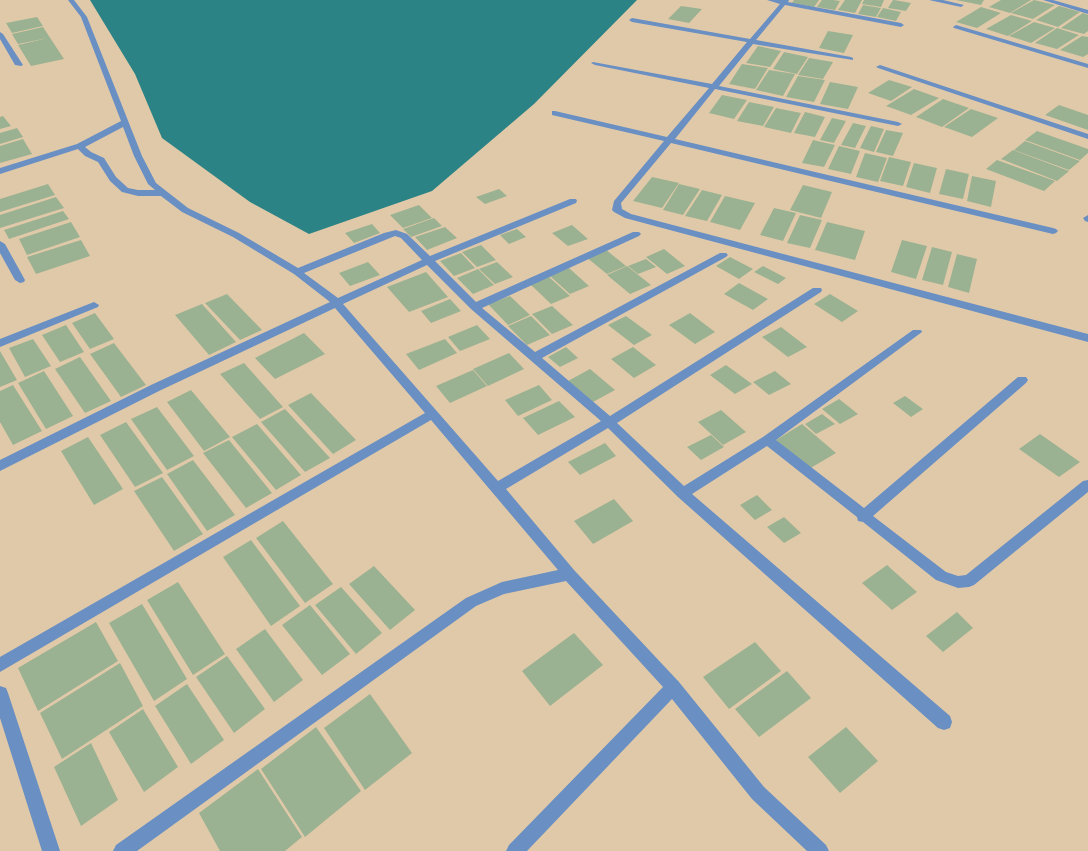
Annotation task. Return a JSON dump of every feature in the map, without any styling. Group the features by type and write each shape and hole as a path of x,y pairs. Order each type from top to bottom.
{"street":[{"path":"71,0 84,17 138,156 152,184 185,210 236,235 297,272 336,303 497,488 569,574 673,687 758,793 820,851"},
{"path":"770,0 785,1 901,25"},
{"path":"932,0 961,6"},
{"path":"1046,0 1088,12"},
{"path":"785,1 617,203 617,210 628,216 650,222 1088,338"},
{"path":"632,20 851,60"},
{"path":"956,27 1088,66"},
{"path":"0,34 20,65"},
{"path":"595,63 898,124"},
{"path":"880,67 1088,137"},
{"path":"555,113 1053,231"},
{"path":"0,171 80,146 126,122"},
{"path":"80,146 88,154 101,160 113,179 125,190 138,193 164,193"},
{"path":"0,466 155,388 336,303 429,260 573,201"},
{"path":"297,272 387,235 396,233 404,236 475,307 609,422 683,493 944,722"},
{"path":"475,307 636,234"},
{"path":"0,244 20,280"},
{"path":"533,358 722,255"},
{"path":"497,488 609,422 817,290"},
{"path":"0,343 94,305"},
{"path":"683,493 767,440 917,332"},
{"path":"863,516 1022,380"},
{"path":"0,665 432,414"},
{"path":"767,440 941,576 958,582 969,581 1088,485"},
{"path":"122,851 472,602 502,588 569,574"},
{"path":"515,851 673,687"},
{"path":"0,693 51,851"}],"water":[{"path":"90,0 637,0 534,104 432,191 309,234 250,202 162,138 135,74"}],"building":[{"path":"794,0 819,0 814,7 792,3"},
{"path":"822,0 840,1 835,10 817,7"},
{"path":"845,0 862,0 855,13 838,10"},
{"path":"864,0 884,0 881,7 862,4"},
{"path":"893,0 911,3 906,11 888,8"},
{"path":"956,0 984,0 981,5"},
{"path":"1001,0 1031,0 1010,13 989,7"},
{"path":"1034,0 1055,5 1033,19 1011,13"},
{"path":"863,5 881,8 876,17 858,14"},
{"path":"681,6 702,9 689,23 668,19"},
{"path":"1059,6 1080,12 1058,27 1036,20"},
{"path":"981,7 1001,13 977,28 956,22"},
{"path":"883,8 901,12 896,21 877,17"},
{"path":"1083,13 1088,15 1088,31 1084,34 1061,28"},
{"path":"1011,15 1032,21 1008,36 986,29"},
{"path":"37,17 43,26 12,33 6,23"},
{"path":"1034,22 1055,28 1031,43 1009,36"},
{"path":"43,27 64,59 31,66 18,45 48,38 18,44 12,34"},
{"path":"1057,28 1079,35 1057,49 1035,43"},
{"path":"828,31 853,35 844,53 819,48"},
{"path":"1082,36 1088,37 1088,54 1083,57 1060,50"},
{"path":"758,46 781,51 770,67 746,63"},
{"path":"784,52 808,57 797,74 773,69"},
{"path":"809,58 833,62 823,79 798,75"},
{"path":"742,64 768,68 755,89 729,84"},
{"path":"769,70 795,74 783,96 756,90"},
{"path":"798,76 825,80 814,102 786,97"},
{"path":"889,80 912,87 891,101 868,93"},
{"path":"830,82 858,87 848,109 820,104"},
{"path":"914,89 939,98 911,115 886,106"},
{"path":"722,95 747,100 734,119 709,113"},
{"path":"943,99 969,108 942,127 916,117"},
{"path":"749,102 774,107 763,126 737,121"},
{"path":"1059,105 1088,115 1088,130 1045,115"},
{"path":"776,108 801,113 791,133 764,127"},
{"path":"971,109 998,118 972,137 944,127"},
{"path":"805,112 825,117 815,137 794,133"},
{"path":"3,116 11,126 0,129 0,117"},
{"path":"832,118 846,121 834,143 820,140"},
{"path":"853,123 866,126 855,148 841,145"},
{"path":"871,126 884,129 874,152 860,148"},
{"path":"17,128 23,137 0,144 0,133"},
{"path":"886,130 903,133 893,156 876,152"},
{"path":"1037,131 1088,149 1088,153 1080,160 1025,140"},
{"path":"23,139 32,154 0,163 0,146"},
{"path":"813,140 835,145 824,167 802,163"},
{"path":"1025,141 1080,161 1069,170 1014,150"},
{"path":"839,146 860,151 851,174 828,169"},
{"path":"1013,150 1069,171 1057,181 1001,159"},
{"path":"865,153 887,158 878,182 856,177"},
{"path":"889,157 911,162 903,186 880,181"},
{"path":"997,160 1055,181 1044,191 986,169"},
{"path":"914,163 937,168 930,193 906,187"},
{"path":"946,169 969,174 963,199 939,194"},
{"path":"972,176 996,181 991,207 967,201"},
{"path":"652,177 679,183 662,208 633,201"},
{"path":"48,184 55,195 0,212 0,199"},
{"path":"679,184 700,189 683,215 663,210"},
{"path":"803,185 832,192 821,218 790,210"},
{"path":"499,189 507,196 485,204 476,197"},
{"path":"702,190 722,195 707,221 685,216"},
{"path":"725,196 755,203 740,230 710,222"},
{"path":"56,197 64,208 0,228 0,215"},
{"path":"419,205 432,218 403,228 390,215"},
{"path":"774,208 796,213 783,241 760,235"},
{"path":"63,211 69,219 9,239 4,230"},
{"path":"800,215 822,220 810,248 787,243"},
{"path":"434,218 442,226 411,237 403,229"},
{"path":"71,222 80,237 27,255 19,239"},
{"path":"827,222 865,231 855,260 815,250"},
{"path":"372,224 380,233 354,243 345,233"},
{"path":"572,225 588,239 568,246 552,233"},
{"path":"445,227 457,238 427,250 415,237"},
{"path":"517,229 526,237 509,244 500,235"},
{"path":"81,240 90,256 36,274 27,257"},
{"path":"902,240 927,246 916,279 891,272"},
{"path":"481,245 496,260 477,267 462,252"},
{"path":"932,247 952,252 943,285 922,280"},
{"path":"605,249 626,266 607,274 586,257"},
{"path":"664,249 685,266 667,274 646,257"},
{"path":"461,253 475,268 454,276 440,261"},
{"path":"957,254 977,259 969,293 948,287"},
{"path":"730,257 753,269 739,279 716,266"},
{"path":"646,259 656,267 638,274 628,266"},
{"path":"368,262 380,275 350,286 339,273"},
{"path":"497,262 513,277 495,284 479,269"},
{"path":"627,266 651,285 630,294 607,275"},
{"path":"763,266 786,278 778,284 754,272"},
{"path":"569,268 589,286 570,294 550,276"},
{"path":"478,269 494,285 473,294 457,278"},
{"path":"426,272 448,297 409,312 387,287"},
{"path":"549,277 570,296 551,304 530,284"},
{"path":"739,283 768,299 753,310 724,294"},
{"path":"227,294 262,330 240,340 205,303"},
{"path":"830,294 858,311 842,322 814,304"},
{"path":"510,296 530,315 508,325 488,304"},
{"path":"450,299 461,311 431,323 421,311"},
{"path":"202,304 236,342 209,355 175,315"},
{"path":"552,306 573,325 552,334 532,314"},
{"path":"95,313 114,339 90,349 72,323"},
{"path":"690,313 715,332 695,344 669,325"},
{"path":"531,316 550,335 527,345 508,326"},
{"path":"626,316 652,335 634,345 608,325"},
{"path":"66,325 84,352 60,362 42,335"},
{"path":"477,325 490,339 460,351 448,337"},
{"path":"781,327 807,347 788,357 762,337"},
{"path":"304,333 325,354 275,379 255,358"},
{"path":"33,339 51,366 25,377 9,348"},
{"path":"445,339 457,353 419,370 406,354"},
{"path":"114,343 146,385 121,397 90,354"},
{"path":"566,347 578,358 560,367 548,357"},
{"path":"633,347 656,365 634,378 611,359"},
{"path":"0,351 17,380 0,387"},
{"path":"509,353 524,369 488,386 473,369"},
{"path":"80,357 111,401 85,413 55,369"},
{"path":"244,363 283,407 260,419 220,374"},
{"path":"726,365 752,384 735,394 710,375"},
{"path":"590,369 615,390 593,402 568,381"},
{"path":"473,370 487,386 450,403 436,386"},
{"path":"44,371 73,416 46,429 18,383"},
{"path":"775,371 791,384 769,395 753,382"},
{"path":"13,385 42,431 13,445 0,422 0,391"},
{"path":"539,385 552,400 518,416 505,400"},
{"path":"191,390 230,437 204,451 167,402"},
{"path":"311,393 356,440 333,454 288,405"},
{"path":"905,396 923,409 911,417 893,403"},
{"path":"839,399 858,414 840,424 822,409"},
{"path":"559,401 575,417 538,435 523,418"},
{"path":"157,407 194,456 167,470 131,419"},
{"path":"285,409 330,458 305,472 261,422"},
{"path":"721,410 746,432 723,445 698,422"},
{"path":"822,414 835,424 816,434 805,424"},
{"path":"126,422 163,473 135,487 100,435"},
{"path":"257,424 301,475 276,490 232,437"},
{"path":"802,424 836,453 809,469 776,440"},
{"path":"1040,434 1080,462 1059,477 1019,449"},
{"path":"711,435 724,447 701,460 687,447"},
{"path":"88,437 123,489 94,505 61,451"},
{"path":"229,440 272,493 246,508 203,453"},
{"path":"605,443 616,456 580,475 568,462"},
{"path":"193,460 235,515 207,531 167,474"},
{"path":"162,477 203,534 174,551 134,491"},
{"path":"757,495 772,510 755,520 740,505"},
{"path":"614,499 633,521 593,544 574,521"},
{"path":"784,517 801,533 784,543 767,527"},
{"path":"283,521 333,584 305,603 256,538"},
{"path":"251,540 300,606 271,626 223,557"},
{"path":"887,565 917,592 892,610 862,583"},
{"path":"374,566 415,610 390,630 349,584"},
{"path":"178,582 225,654 193,675 147,600"},
{"path":"341,587 382,633 356,654 315,605"},
{"path":"142,604 187,679 154,701 109,623"},
{"path":"310,605 350,654 322,675 282,625"},
{"path":"957,612 973,628 943,652 926,636"},
{"path":"96,622 118,661 38,711 18,668"},
{"path":"265,629 303,680 274,702 236,649"},
{"path":"574,633 603,665 550,706 522,671"},
{"path":"755,642 781,671 729,709 703,677"},
{"path":"227,656 265,709 234,733 196,677"},
{"path":"120,663 143,706 62,759 40,713"},
{"path":"787,671 811,698 759,737 735,709"},
{"path":"187,684 224,740 191,764 155,706"},
{"path":"370,694 412,753 365,790 324,728"},
{"path":"143,709 178,767 144,792 109,732"},
{"path":"316,727 361,791 305,837 261,769"},
{"path":"846,727 878,761 840,793 808,757"},
{"path":"91,743 118,800 81,826 54,767"},
{"path":"258,769 302,837 285,851 220,851 199,813"}]}
